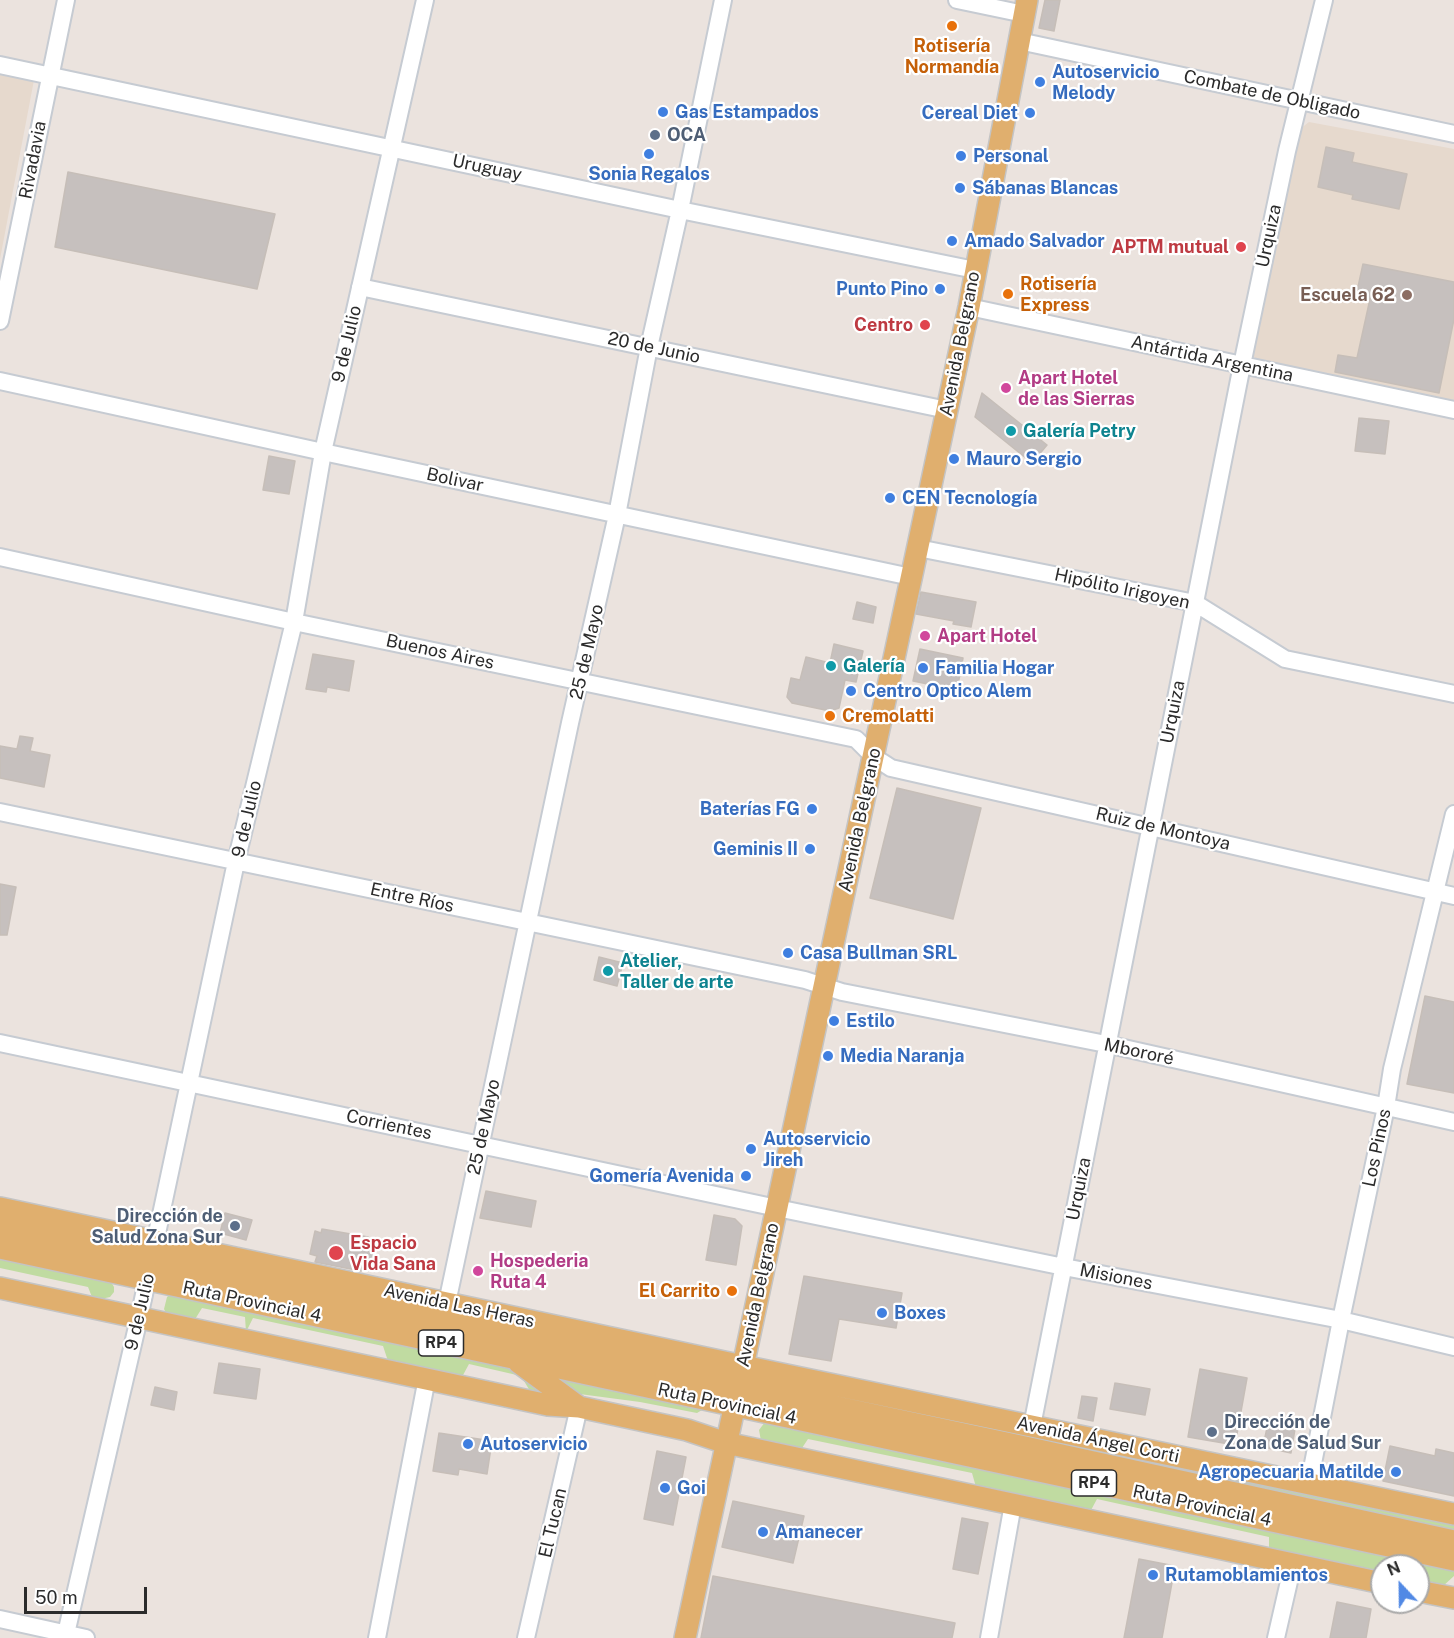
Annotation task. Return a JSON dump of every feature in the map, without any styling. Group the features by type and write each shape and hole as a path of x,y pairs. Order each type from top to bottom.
{"main road":[{"name":"Avenida Belgrano","path":"685,1638 969,307 1026,7"},
{"name":"Avenida Las Heras","path":"0,1208 742,1366"},
{"name":"Ruta Provincial 4","path":"5,1228 149,1271 513,1358 1024,1447 1454,1541"},
{"name":"Ruta Provincial 4","path":"0,1248 149,1271 736,1396 1454,1560"},
{"path":"0,1288 548,1405 579,1407 694,1432 726,1443"},
{"path":"513,1358 579,1407"},
{"name":"Avenida Ángel Corti","path":"742,1366 1454,1514"},
{"path":"968,1413 1024,1447"},
{"name":"RP4","path":"726,1443 1370,1580"},
{"path":"1430,1593 1454,1598"}],"street":[{"name":"Rivadavia","path":"0,321 66,0"},
{"name":"9 de Julio","path":"65,1636 139,1318 236,862 294,622 323,452 425,0"},
{"name":"25 de Mayo","path":"447,1303 617,515 649,347 723,0"},
{"path":"957,0 1026,7"},
{"name":"Urquiza","path":"1032,1426 1242,365 1287,151 1324,0"},
{"name":"Combate de Obligado","path":"1019,41 1454,134"},
{"name":"Uruguay","path":"0,65 680,210 975,270"},
{"name":"20 de Junio","path":"360,287 947,410"},
{"name":"Antártida Argentina","path":"969,307 1454,410"},
{"name":"Bolivar","path":"0,381 911,577"},
{"name":"Hipólito Irigoyen","path":"918,548 1195,603 1285,659 1454,694"},
{"name":"Buenos Aires","path":"0,557 294,622 856,739 874,756"},
{"name":"Ruiz de Montoya","path":"874,756 891,768 1150,825 1454,896"},
{"name":"Entre Ríos","path":"0,812 528,921 805,980 823,987"},
{"name":"Los Pinos","path":"1309,1484 1392,1069 1454,814"},
{"name":"Mbororé","path":"823,987 1106,1044 1454,1122"},
{"name":"Corrientes","path":"0,1043 777,1208"},
{"name":"Misiones","path":"777,1208 1064,1267 1341,1320 1454,1347"},
{"path":"377,1638 427,1378"},
{"name":"El Tucan","path":"526,1638 579,1407"},
{"path":"989,1638 1013,1504"},
{"path":"1276,1638 1293,1564"},
{"path":"0,1619 65,1636 87,1638"}],"shaded area":[{"path":"0,73 34,80 0,259"},
{"path":"1309,122 1454,149 1454,401 1256,361 1251,350 1300,129"}],"green space":[{"path":"0,1255 110,1280 114,1292 110,1297 101,1299 92,1297 88,1287 0,1268"},
{"path":"171,1294 518,1367 551,1394 530,1391 521,1376 469,1364 462,1377 388,1361 383,1346 253,1318 246,1332 245,1317 202,1308 194,1321 167,1315 164,1309 167,1297"},
{"path":"557,1377 701,1407 702,1410 697,1413 640,1402 572,1393 556,1381"},
{"path":"765,1422 1405,1554 1370,1554 1370,1573 1269,1552 1269,1537 1097,1499 1090,1512 976,1487 972,1473 808,1439 800,1451 761,1441 759,1430"},
{"path":"1003,1428 1454,1523 1454,1534 1031,1443"},
{"path":"1430,1559 1454,1564 1454,1576 1442,1587 1430,1584"}],"building":[{"path":"1045,0 1060,0 1054,31 1039,28"},
{"path":"1326,147 1354,153 1352,162 1407,174 1399,209 1352,199 1353,195 1318,187"},
{"path":"68,172 275,214 257,289 55,247"},
{"path":"1363,264 1454,282 1454,319 1439,393 1335,372 1338,355 1357,358 1370,299 1356,296"},
{"name":"Galería Petry","path":"982,393 1047,445 1032,463 975,417"},
{"path":"1359,418 1389,421 1385,454 1355,451"},
{"path":"269,456 295,461 289,494 263,490"},
{"path":"921,592 976,602 971,627 953,624 954,621 916,614"},
{"path":"857,602 876,607 873,623 853,619"},
{"path":"834,644 863,651 856,682 845,680 839,708 830,711 792,703 787,697 791,678 800,680 806,657 830,663"},
{"path":"920,649 963,658 957,690 913,681"},
{"path":"313,654 354,661 349,691 327,687 326,692 306,689"},
{"path":"20,736 33,738 30,751 50,755 44,787 0,778 0,746 17,749"},
{"path":"897,788 981,808 953,919 870,898"},
{"path":"0,884 16,887 7,935 0,935"},
{"name":"Atelier, Taller de arte","path":"599,957 623,963 617,986 594,980"},
{"path":"1425,996 1454,1002 1454,1093 1407,1084"},
{"path":"486,1191 536,1201 531,1227 480,1218"},
{"path":"225,1213 252,1220 246,1240 220,1233"},
{"path":"714,1215 735,1219 742,1226 736,1265 706,1260"},
{"path":"322,1229 368,1237 367,1241 376,1243 372,1265 363,1263 361,1271 315,1262 317,1256 310,1254 315,1231 321,1233"},
{"path":"804,1276 902,1293 896,1328 839,1319 831,1361 789,1354"},
{"path":"219,1363 260,1369 256,1399 214,1393"},
{"path":"1200,1369 1247,1378 1235,1445 1188,1437"},
{"path":"1115,1383 1150,1389 1145,1415 1110,1409"},
{"path":"155,1387 177,1392 174,1410 151,1405"},
{"path":"1082,1396 1097,1398 1093,1421 1078,1418"},
{"path":"1269,1418 1296,1423 1291,1453 1263,1447"},
{"path":"439,1433 492,1441 487,1474 459,1469 458,1475 433,1471"},
{"path":"1390,1446 1435,1456 1436,1449 1454,1453 1454,1496 1383,1481"},
{"name":"Goi","path":"657,1451 686,1457 673,1525 644,1519"},
{"name":"Amanecer","path":"733,1501 804,1516 793,1563 722,1547"},
{"path":"962,1518 988,1523 978,1574 953,1569"},
{"path":"1139,1559 1175,1566 1162,1638 1124,1638"},
{"path":"713,1576 955,1623 952,1638 701,1638"},
{"path":"1337,1602 1370,1609 1366,1638 1330,1638"}],"place":[{"name":"Rotisería Normandía","path":"952,26"},
{"name":"Autoservicio Melody","path":"1040,82"},
{"name":"Gas Estampados","path":"663,112"},
{"name":"Cereal Diet","path":"1030,113"},
{"name":"OCA","path":"655,135"},
{"name":"Sonia Regalos","path":"649,154"},
{"name":"Personal","path":"961,156"},
{"name":"Sábanas Blancas","path":"960,188"},
{"name":"Amado Salvador","path":"952,241"},
{"name":"APTM mutual","path":"1241,247"},
{"name":"Punto Pino","path":"940,289"},
{"name":"Rotisería Express","path":"1008,294"},
{"name":"Escuela 62","path":"1407,295"},
{"name":"Centro","path":"925,325"},
{"name":"Apart Hotel de las Sierras","path":"1006,388"},
{"name":"Galería Petry","path":"1011,431"},
{"name":"Mauro Sergio","path":"954,459"},
{"name":"CEN Tecnología","path":"890,498"},
{"name":"Apart Hotel","path":"925,636"},
{"name":"Galería","path":"831,666"},
{"name":"Familia Hogar","path":"923,668"},
{"name":"Centro Optico Alem","path":"851,691"},
{"name":"Cremolatti","path":"830,716"},
{"name":"Baterías FG","path":"812,809"},
{"name":"Geminis II","path":"810,849"},
{"name":"Casa Bullman SRL","path":"788,953"},
{"name":"Atelier, Taller de arte","path":"608,971"},
{"name":"Estilo","path":"834,1021"},
{"name":"Media Naranja","path":"828,1056"},
{"name":"Autoservicio Jireh","path":"751,1149"},
{"name":"Gomería Avenida","path":"746,1176"},
{"name":"Dirección de Salud Zona Sur","path":"235,1226"},
{"name":"Espacio Vida Sana","path":"336,1253"},
{"name":"Hospederia Ruta 4","path":"478,1271"},
{"name":"El Carrito","path":"732,1291"},
{"name":"Boxes","path":"882,1313"},
{"name":"Dirección de Zona de Salud Sur","path":"1212,1432"},
{"name":"Autoservicio","path":"468,1444"},
{"name":"Agropecuaria Matilde","path":"1396,1472"},
{"name":"Goi","path":"665,1488"},
{"name":"Amanecer","path":"763,1532"},
{"name":"Rutamoblamientos","path":"1153,1575"}]}
